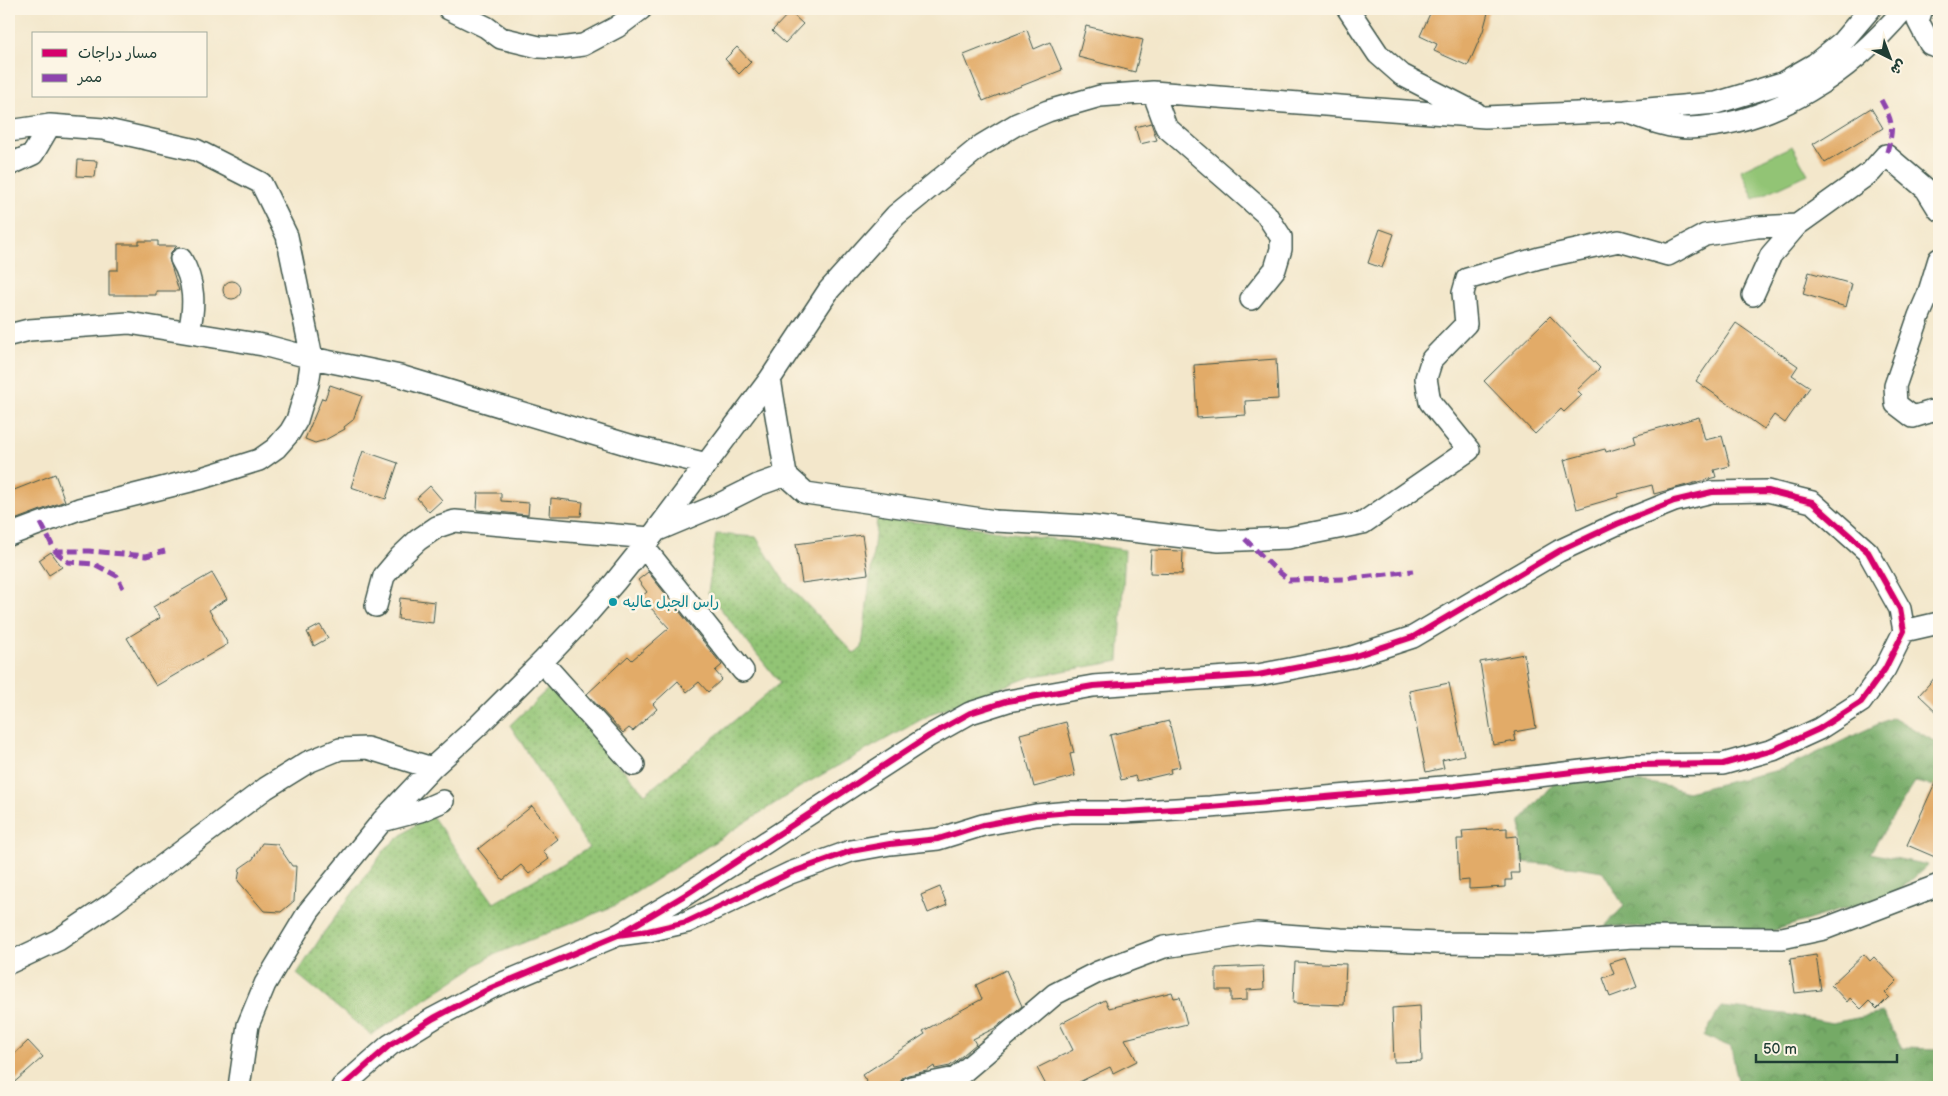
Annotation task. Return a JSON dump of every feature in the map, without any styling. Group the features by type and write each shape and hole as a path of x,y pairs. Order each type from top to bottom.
{"street":[{"path":"450,9 483,18 501,38 519,44 560,48 584,45 617,27 641,9"},
{"path":"1348,9 1378,54 1402,75 1485,117"},
{"path":"239,1087 248,1025 265,984 309,911 382,821 432,768 479,726 584,619 707,464 770,379 829,290 890,221 982,144 1017,124 1048,111 1100,96 1153,92 1485,117 1625,111 1716,103 1782,83 1816,64 1842,42 1870,9"},
{"path":"1625,111 1658,124 1688,128 1726,123 1770,110 1803,96 1840,70 1884,33 1904,9"},
{"path":"1922,9 1918,20 1930,44 1939,48"},
{"path":"1153,92 1166,128 1266,214 1281,237 1281,249 1275,269 1251,299"},
{"path":"9,165 33,154 50,125"},
{"path":"9,131 50,125 103,129 196,150 261,183 287,236 312,358 308,384 297,420 290,432 276,448 259,460 202,478 79,509 9,535"},
{"path":"1753,295 1770,254 1796,225 1871,172 1886,155 1926,189 1939,210"},
{"path":"770,379 786,475 806,493 996,521 1088,526 1219,541 1288,538 1363,523 1469,450 1430,402 1426,378 1432,359 1466,324 1463,293 1467,279 1539,258 1619,241 1668,255 1705,235 1758,227 1796,225"},
{"path":"181,259 189,272 194,304 189,332"},
{"path":"1939,259 1895,386 1896,404 1913,417 1939,409"},
{"path":"9,335 29,330 129,323 263,345 312,358 400,376 636,446 707,464"},
{"path":"376,606 384,576 418,540 436,527 455,521 650,538 758,485 786,475"},
{"path":"342,1087 390,1045 434,1018 491,988 618,935 685,895 929,736 970,713 1008,701 1093,686 1258,675 1352,657 1412,637 1559,551 1617,524 1674,501 1712,492 1768,491 1812,502 1868,552 1900,609 1904,631 1885,669 1861,702 1820,730 1773,750 1723,764 1632,765 1454,786 1246,804 1124,812 1070,812 1036,815 982,824 938,839 890,844 851,851 790,873 687,922 648,931 618,935"},
{"path":"650,538 742,671"},
{"path":"1904,631 1939,624"},
{"path":"542,662 634,765"},
{"path":"9,963 58,940 90,919 266,788 308,762 340,749 367,748 432,768"},
{"path":"382,821 443,801"},
{"path":"911,1087 956,1078 1055,994 1098,972 1164,948 1257,933 1459,944 1539,944 1634,937 1782,938 1824,929 1939,885"}],"green space":[{"path":"1792,146 1808,174 1754,199 1741,170"},
{"path":"877,519 966,526 1125,550 1119,661 1030,677 933,713 805,784 616,905 491,956 371,1035 297,974 325,931 386,848 430,813 494,903 589,848 510,725 550,687 645,794 780,683 708,593 716,534 756,537 784,581 854,653 862,648"},
{"path":"1893,717 1939,744 1939,787 1915,782 1870,853 1928,865 1897,893 1772,931 1605,926 1624,906 1602,871 1522,862 1521,821 1554,782 1638,782 1671,787 1687,792 1783,769"},
{"path":"1721,1007 1785,1014 1832,1023 1883,1013 1902,1048 1939,1049 1939,1087 1739,1087 1731,1047 1704,1036"}],"building":[{"path":"1432,9 1489,9 1483,31 1468,66 1434,51 1437,44 1420,36"},
{"path":"790,12 803,24 785,43 772,31"},
{"path":"1086,26 1143,40 1135,72 1078,57"},
{"path":"1027,30 1034,49 1050,42 1062,70 983,101 964,55"},
{"path":"737,47 751,62 739,74 725,59"},
{"path":"1871,108 1883,128 1825,163 1813,144"},
{"path":"1151,123 1157,140 1140,144 1135,127"},
{"path":"78,160 97,161 95,177 77,176"},
{"path":"1380,229 1394,234 1382,268 1368,263"},
{"path":"139,241 158,241 158,246 177,246 171,252 169,259 179,291 156,291 156,295 109,295 109,270 118,270 118,244 139,244"},
{"path":"1809,272 1852,284 1846,307 1803,294"},
{"path":"232,281 238,284 241,290 238,296 232,299 226,296 223,290 226,284"},
{"path":"1550,316 1600,368 1577,390 1582,395 1564,412 1561,409 1535,434 1484,381"},
{"path":"1736,323 1798,366 1792,375 1810,387 1785,423 1774,415 1764,429 1696,381"},
{"path":"1276,359 1278,399 1245,401 1246,415 1197,418 1194,365"},
{"path":"330,385 362,396 353,420 344,427 345,429 325,440 315,443 305,439 322,398 325,399"},
{"path":"1699,417 1705,440 1722,436 1730,466 1714,470 1716,477 1654,494 1652,485 1618,494 1618,497 1577,509 1564,460 1605,449 1606,452 1636,443 1634,435"},
{"path":"363,451 398,463 386,499 351,487"},
{"path":"55,474 65,501 9,522 9,492"},
{"path":"430,486 442,500 429,512 417,498"},
{"path":"478,493 501,493 501,501 529,503 528,515 477,510"},
{"path":"551,498 583,502 581,516 550,516"},
{"path":"862,535 868,574 802,583 796,544"},
{"path":"1151,550 1183,551 1182,574 1150,573"},
{"path":"51,552 62,567 49,575 39,560"},
{"path":"648,572 722,665 715,671 722,679 708,692 699,682 687,692 678,681 653,704 657,709 633,731 629,728 623,733 587,694 628,656 632,660 669,628 641,597 647,592 638,580"},
{"path":"212,573 227,599 209,610 228,644 156,686 127,638 160,618 153,607"},
{"path":"400,598 435,602 433,623 398,619"},
{"path":"320,625 328,638 314,646 307,632"},
{"path":"1524,654 1536,728 1514,732 1516,741 1493,745 1480,662"},
{"path":"1939,673 1939,714 1919,695"},
{"path":"1449,683 1464,755 1442,760 1444,768 1426,772 1409,691"},
{"path":"1169,721 1180,767 1170,769 1171,773 1137,781 1135,776 1121,780 1110,735"},
{"path":"1066,722 1074,753 1070,754 1075,776 1034,787 1020,734"},
{"path":"1939,774 1939,847 1935,857 1907,845"},
{"path":"532,806 558,839 543,851 549,859 529,874 521,865 503,880 478,849"},
{"path":"1507,828 1507,837 1517,836 1519,873 1511,873 1512,880 1505,880 1505,887 1469,889 1469,880 1459,881 1457,839 1463,839 1462,831"},
{"path":"262,843 277,844 292,866 296,866 294,901 281,912 264,911 238,881 240,868 253,859"},
{"path":"940,887 947,905 928,913 921,895"},
{"path":"1864,954 1870,961 1874,957 1897,981 1885,993 1889,997 1877,1009 1869,1001 1861,1009 1850,998 1847,1002 1831,985"},
{"path":"1816,955 1821,990 1795,993 1790,959"},
{"path":"1626,958 1637,987 1610,997 1603,978 1614,974 1610,963"},
{"path":"1295,962 1346,964 1344,1005 1293,1003"},
{"path":"1263,966 1264,989 1247,990 1247,1000 1231,1001 1231,990 1216,990 1216,968"},
{"path":"1006,970 1022,1006 995,1028 973,1039 976,1044 950,1066 935,1069 934,1066 927,1071 908,1075 902,1078 899,1087 870,1087 862,1075 925,1034 923,1031 982,999 976,985"},
{"path":"1172,992 1174,998 1180,997 1187,1024 1125,1039 1137,1061 1113,1073 1110,1067 1069,1087 1047,1087 1037,1068 1073,1050 1060,1024 1105,1000 1109,1008"},
{"path":"1420,1006 1422,1061 1394,1062 1392,1008"},
{"path":"28,1041 43,1057 9,1087 9,1059"}],"marked path":[{"path":"1881,100 1891,126 1886,155"},
{"path":"41,523 55,551 89,551 146,556 165,551"},
{"path":"1245,539 1289,580 1345,579 1413,571"},
{"path":"55,551 68,562 94,564 117,576 123,588"}],"cycle path":[{"path":"342,1087 390,1045 434,1018 491,988 618,935 685,895 929,736 970,713 1008,701 1093,686 1258,675 1352,657 1413,637 1559,551 1617,524 1674,501 1712,492 1768,491 1812,502 1868,552 1900,609 1904,631 1885,669 1861,702 1819,729 1773,750 1723,764 1632,765 1454,786 1210,807 1036,815 983,825 938,839 890,844 851,851 790,873 687,922 648,931 618,935"}],"place":[{"name":"راس الجبل عاليه","path":"613,602"}]}
